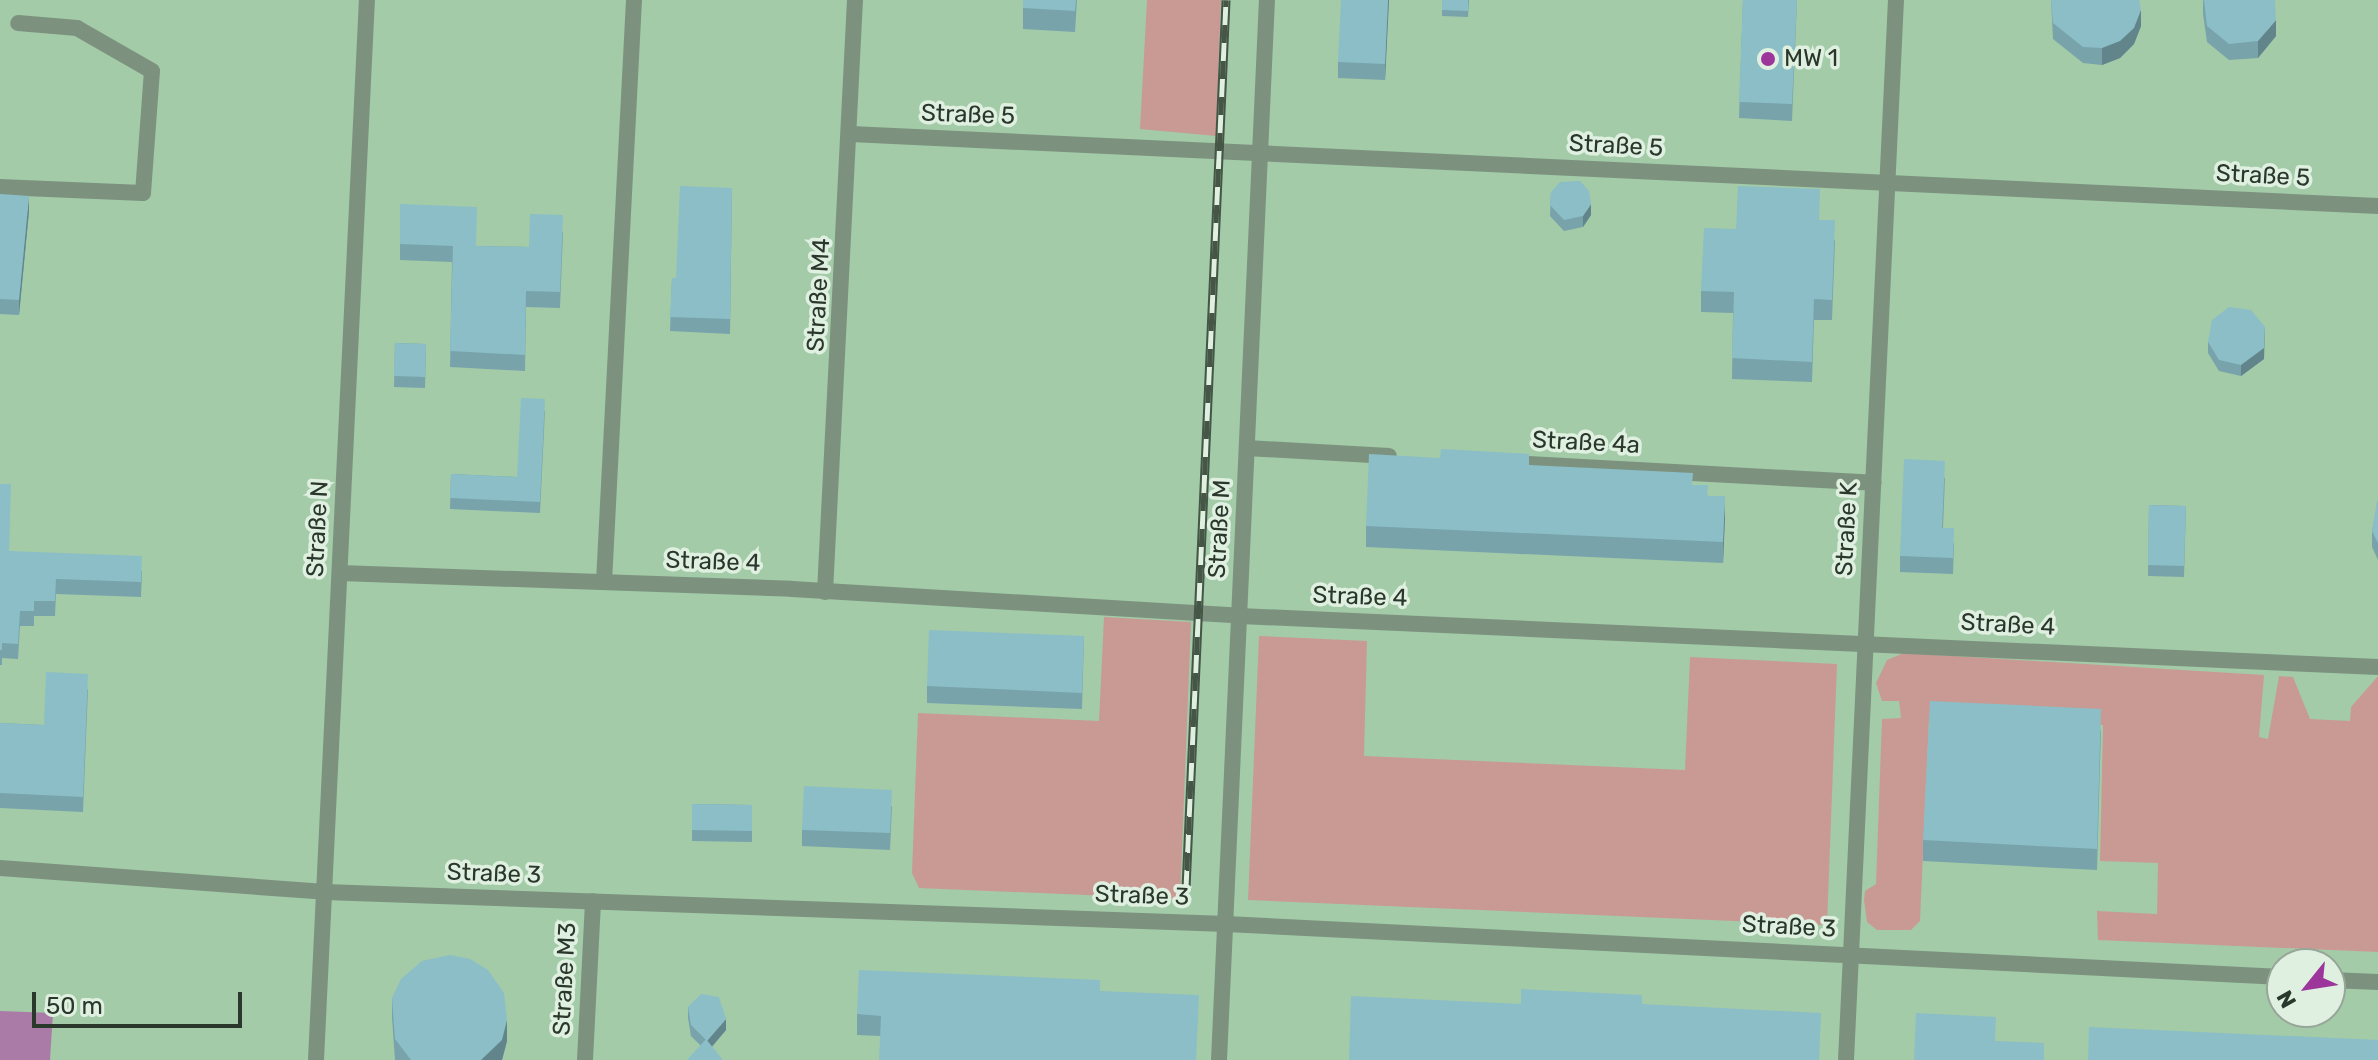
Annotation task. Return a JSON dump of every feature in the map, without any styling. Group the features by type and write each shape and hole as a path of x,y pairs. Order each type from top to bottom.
{"lane":[{"name":"Straße N","path":"316,1060 367,0"},
{"path":"604,582 634,0"},
{"name":"Straße M4","path":"825,592 851,134 855,0"},
{"name":"Straße M","path":"1219,1060 1267,0"},
{"name":"Straße K","path":"1846,1060 1896,0"},
{"path":"0,187 143,193 152,71 77,28 18,23"},
{"name":"Straße 5","path":"851,134 2378,206"},
{"path":"1247,448 1404,457"},
{"name":"Straße 4a","path":"1482,461 1873,483"},
{"name":"Straße 4","path":"340,573 825,592 1240,616 2378,667"},
{"name":"Straße 3","path":"0,868 325,892 1226,924 2266,976"},
{"name":"Straße M3","path":"585,1060 593,901"},
{"path":"2346,981 2378,982"}],"shaded area":[{"path":"0,0 2378,0 2378,1060 0,1060"},
{"path":"1147,0 1221,0 1216,136 1140,129"},
{"path":"1104,617 1191,622 1180,899 919,888 912,873 918,713 1099,721"},
{"path":"1259,636 1367,641 1364,756 1685,770 1690,657 1837,664 1827,925 1248,900"},
{"path":"1904,653 2264,675 2259,737 2268,739 2279,676 2293,677 2310,719 2350,721 2351,707 2378,676 2378,952 2346,951 2346,948 2098,940 2097,911 2157,914 2158,863 2100,861 2103,725 1929,719 1920,921 1911,930 1877,930 1867,922 1864,900 1865,891 1876,884 1882,719 1901,718 1899,701 1882,701 1876,683 1887,660"},
{"path":"0,1011 53,1013 50,1060 0,1060"}],"building":[{"path":"1023,0 1076,0 1075,11 1023,8"},
{"path":"1341,0 1388,0 1385,64 1338,62"},
{"path":"1442,0 1468,0 1468,11 1442,10"},
{"name":"MW 1","path":"1743,0 1797,0 1792,104 1739,102"},
{"path":"2051,0 2139,0 2141,10 2134,28 2120,41 2102,48 2083,47 2053,23"},
{"path":"2204,0 2275,0 2276,20 2258,41 2229,44 2207,26"},
{"path":"1580,181 1589,191 1591,204 1583,216 1564,220 1550,205 1551,192 1560,182"},
{"path":"680,186 732,188 730,319 670,317 672,278 676,278"},
{"path":"1738,186 1820,189 1819,220 1835,220 1832,300 1814,299 1812,362 1732,358 1734,292 1701,291 1704,228 1736,229"},
{"path":"0,194 29,196 19,300 0,299"},
{"path":"400,204 477,207 476,246 529,247 530,214 563,215 560,292 526,291 525,355 450,351 453,246 400,244"},
{"path":"2229,307 2251,310 2265,327 2264,348 2241,365 2219,360 2208,342 2212,320"},
{"path":"395,343 426,344 425,377 394,376"},
{"path":"521,398 545,399 540,502 450,498 451,474 517,477"},
{"path":"1441,449 1529,454 1529,465 1693,473 1692,485 1708,485 1707,496 1725,496 1723,542 1366,526 1369,454 1440,458"},
{"path":"1904,459 1945,461 1942,528 1954,528 1953,558 1900,556"},
{"path":"0,484 11,484 9,551 142,556 141,582 56,579 55,601 34,601 34,611 20,611 18,644 2,643 0,650"},
{"path":"2378,501 2378,543 2372,531"},
{"path":"2149,505 2186,506 2184,566 2148,565"},
{"path":"929,630 1084,636 1082,693 927,686"},
{"path":"46,672 88,674 83,797 0,793 0,723 44,725"},
{"path":"1930,701 2101,709 2097,849 1923,840"},
{"path":"804,786 892,790 890,833 802,830"},
{"path":"692,804 752,805 752,831 692,830"},
{"path":"450,955 470,959 488,970 504,993 507,1020 502,1040 481,1060 411,1060 395,1039 392,998 401,979 422,961"},
{"path":"859,970 1100,980 1100,991 1199,995 1196,1060 879,1060 881,1016 857,1014"},
{"path":"1521,989 1642,995 1642,1004 1821,1013 1819,1060 1349,1060 1351,996 1521,1004"},
{"path":"701,994 719,997 726,1019 707,1041 691,1025 688,1007"},
{"path":"1916,1013 1996,1017 1995,1041 2044,1043 2044,1060 1914,1060"},
{"path":"2089,1027 2378,1040 2378,1060 2088,1060"},
{"path":"706,1039 723,1060 687,1060"}],"railway":[{"path":"1186,888 1226,0"}],"place":[{"name":"MW 1","path":"1768,59"}]}
